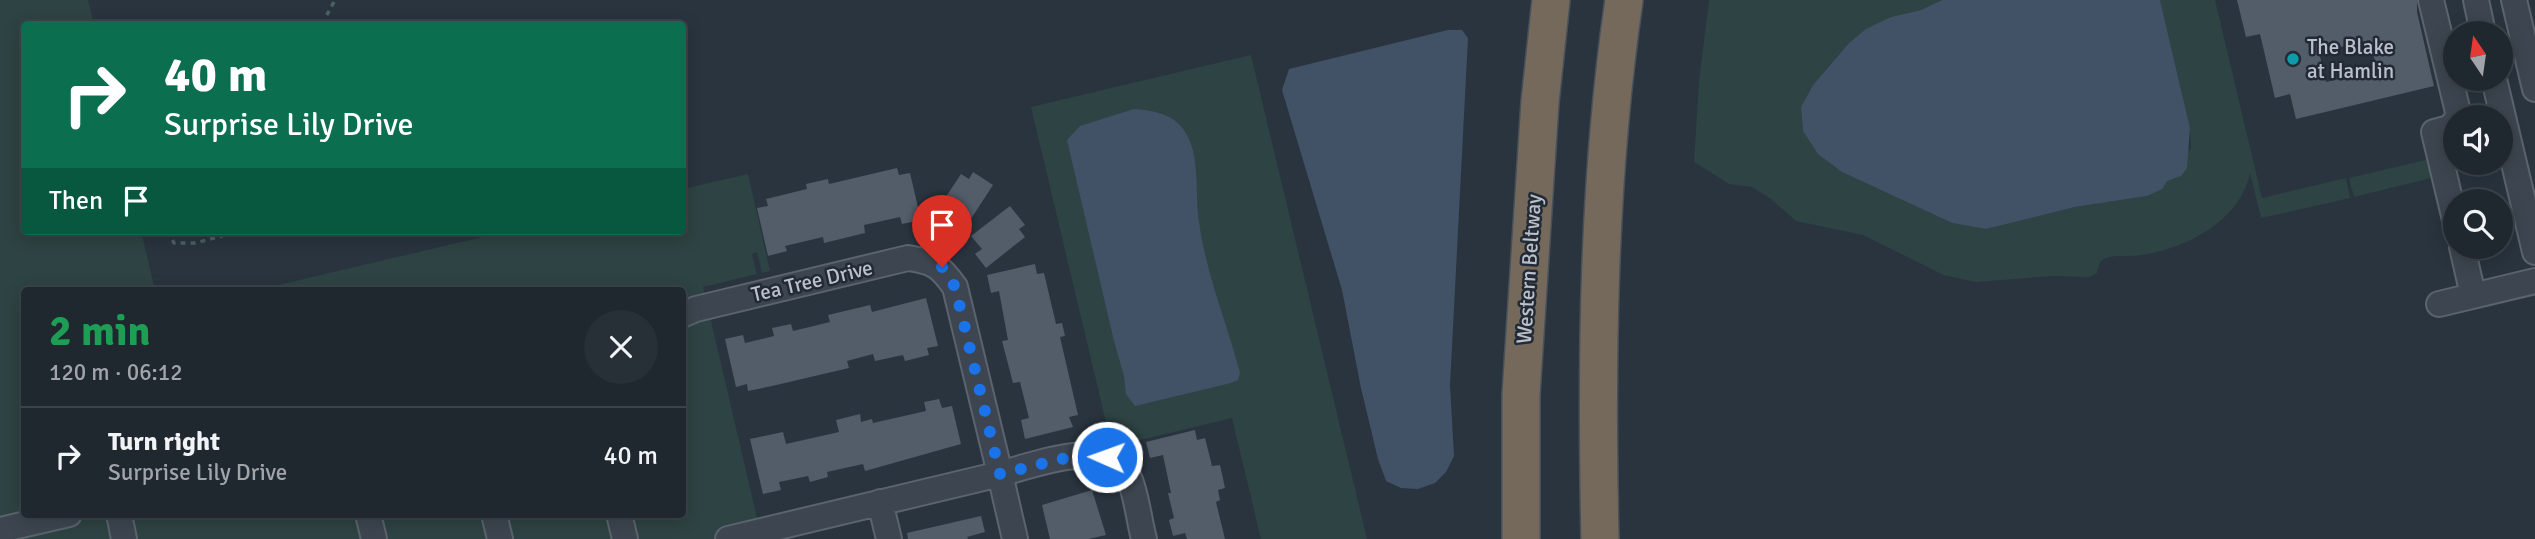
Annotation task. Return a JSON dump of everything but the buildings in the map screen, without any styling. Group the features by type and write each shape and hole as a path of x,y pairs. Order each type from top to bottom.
{"highway":[{"name":"Western Beltway","path":"1521,539 1521,395 1540,102 1551,0"},
{"path":"1600,539 1600,281 1612,84 1624,0"}],"street":[{"path":"2431,0 2457,105"},
{"path":"2476,0 2480,21"},
{"path":"2514,0 2535,89"},
{"path":"2497,91 2535,252"},
{"path":"2443,129 2434,131 2443,169"},
{"name":"Tea Tree Drive","path":"686,313 908,258 925,260 942,267 955,287 1000,474"},
{"path":"2465,259 2473,295"},
{"path":"2439,304 2535,281"},
{"path":"727,539 1082,454 1107,457 1120,465 1129,478 1143,539"},
{"path":"1000,474 1015,539"},
{"path":"880,502 889,539"},
{"path":"0,530 52,518"},
{"path":"120,518 124,539"},
{"path":"369,518 374,539"},
{"path":"495,518 500,539"},
{"path":"620,518 625,539"}],"path":[{"path":"324,21 335,0"},
{"path":"170,235 174,243 195,243 223,235"}],"green space":[{"path":"0,0 88,0 93,21 21,21 21,235 142,235 154,287 21,287 21,518 686,518 686,287 270,287 491,235 686,235 686,188 748,174 770,271 762,273 757,252 752,254 757,274 703,287 762,539 0,539"},
{"path":"1709,0 1942,0 1921,10 1891,17 1849,43 1813,85 1801,107 1803,131 1842,172 1952,223 1986,229 2075,207 2147,196 2167,181 2191,148 2190,128 2160,0 2215,0 2262,198 2346,178 2350,198 2261,218 2250,173 2235,205 2209,229 2193,239 2159,251 2104,259 2097,273 2089,277 2053,276 1975,282 1944,275 1863,235 1796,221 1771,199 1752,187 1729,184 1694,162 1699,81"},
{"path":"1251,55 1367,539 1261,539 1232,418 1136,441 1130,447 1109,435 1031,107"},
{"path":"2430,159 2435,177 2354,197 2349,178"}],"water":[{"path":"1942,0 2160,0 2190,128 2187,168 2181,176 2167,181 2162,189 2147,196 2075,207 1986,229 1952,223 1842,172 1818,154 1803,131 1801,107 1813,85 1849,43 1866,29 1891,17 1921,10"},
{"path":"1448,30 1462,30 1468,38 1450,385 1454,456 1446,472 1435,483 1418,489 1401,488 1386,481 1378,459 1342,290 1282,90 1289,69"},
{"path":"1134,109 1158,113 1172,119 1183,129 1192,146 1202,241 1240,373 1238,380 1231,383 1135,406 1126,394 1124,376 1067,140 1080,126"}],"place":[{"name":"The Blake at Hamlin","path":"2293,59"}],"route":[{"path":"942,267 955,287 1000,474 1082,454 1107,457"}]}
